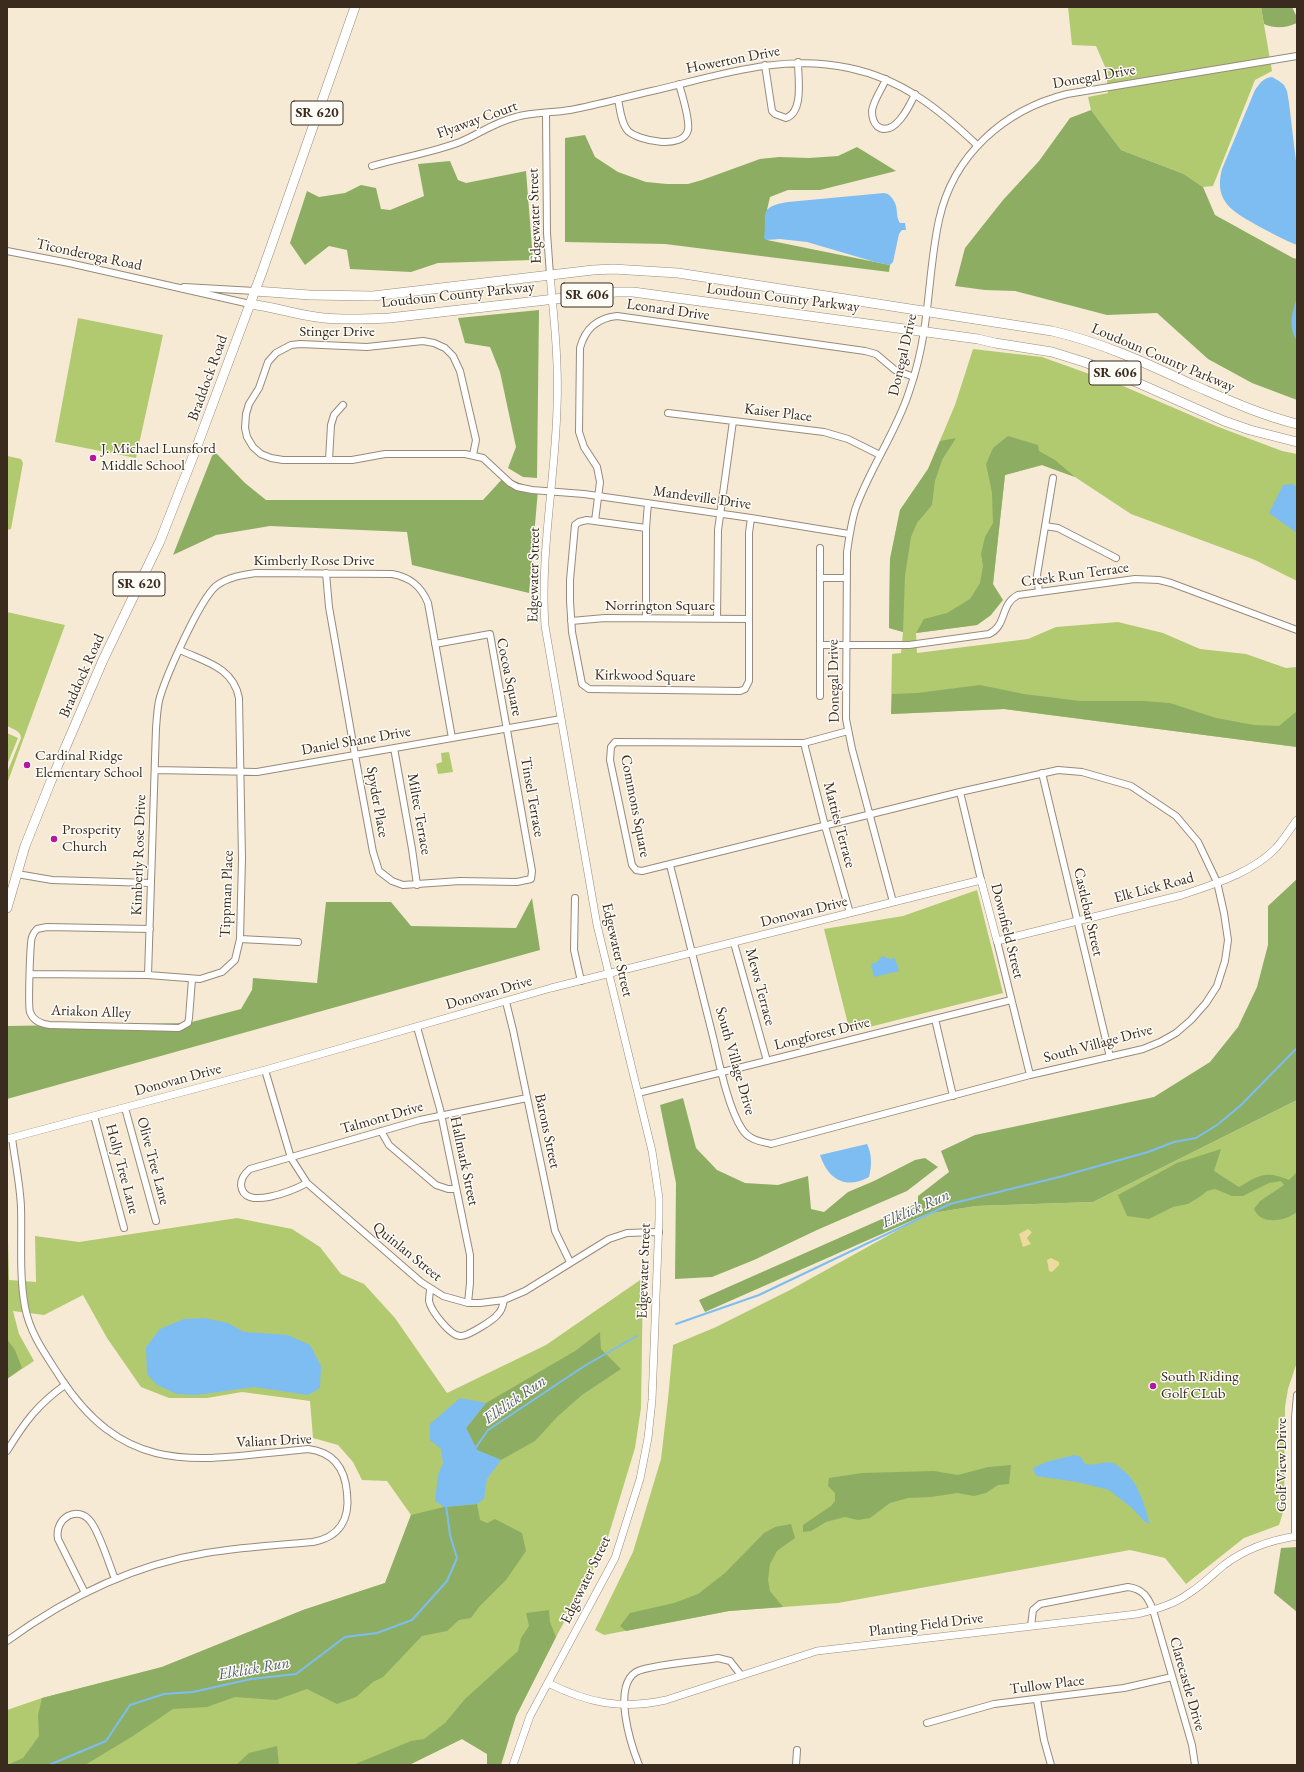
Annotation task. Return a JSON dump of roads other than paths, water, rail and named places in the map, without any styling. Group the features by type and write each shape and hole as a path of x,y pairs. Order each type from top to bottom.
{"main road":[{"name":"Braddock Road","path":"7,908 25,846 51,781 103,660 160,540 194,454 255,291 355,7"},
{"name":"Loudoun County Parkway","path":"255,291 310,295 373,296 613,269 678,273 1052,331 1077,337 1230,401 1263,414 1297,424"},
{"name":"Loudoun County Parkway","path":"250,304 312,316 357,320 389,318 616,292 633,292 924,331 978,339 995,344 1052,352 1120,375 1224,421 1250,430 1297,442"}],"street":[{"name":"Donegal Drive","path":"894,902 869,815 846,719 846,578 849,534 861,495 902,412 914,377 924,331 936,236 943,202 958,172 977,145 1015,114 1049,98 1297,56"},
{"name":"Howerton Drive","path":"546,113 570,110 765,65 798,62 850,68 886,79 915,94 947,117 977,145"},
{"path":"765,65 772,111 775,114 786,118 794,113 798,105 798,62"},
{"path":"886,79 872,111 873,120 878,126 887,129 898,123 915,94"},
{"path":"618,99 623,122 629,131 645,138 670,143 675,142 685,135 688,125 679,84"},
{"name":"Flyaway Court","path":"372,166 459,142 496,123 517,116 546,113"},
{"name":"Edgewater Street","path":"513,1765 530,1716 614,1558 640,1478 645,1458 651,1413 659,1198 656,1172 593,901 547,640 544,584 557,415 558,373 547,227 546,113"},
{"name":"Ticonderoga Road","path":"7,251 69,263 165,286 250,304"},
{"name":"Ticonderoga Road","path":"165,286 255,291"},
{"name":"Leonard Drive","path":"595,521 600,474 594,461 584,447 579,432 580,348 589,328 602,319 617,316 865,351 876,354 901,374 914,377"},
{"name":"Stinger Drive","path":"423,341 434,343 445,348 453,356 460,371 476,440 474,455 384,454 352,460 283,460 271,458 261,454 253,447 247,437 245,428 246,414 249,404 259,388 268,362 276,353 291,345 300,344 367,347 423,341"},
{"path":"329,460 331,425 334,415 343,405"},
{"name":"Kaiser Place","path":"668,413 837,435 880,455"},
{"path":"717,619 718,530 733,421"},
{"path":"474,455 483,458 510,483 517,487 532,490 551,491"},
{"path":"1039,592 1037,575 1053,478"},
{"name":"Mandeville Drive","path":"551,491 720,513 849,534"},
{"path":"646,618 646,528 648,503"},
{"name":"Kirkwood Square","path":"646,528 587,520 579,522 574,530 570,580 571,621 580,680 585,687 590,689 737,691 745,688 749,681 749,533 751,518"},
{"path":"1045,526 1058,528 1116,558"},
{"path":"820,548 820,696"},
{"name":"Kimberly Rose Drive","path":"148,975 157,713 165,681 208,594 217,586 240,575 256,573 392,574 402,576 418,585 428,603 452,738"},
{"name":"Spyder Place","path":"326,573 329,606 355,755 373,852 379,871 396,883 417,885 460,881 526,881 531,879 532,871"},
{"path":"820,578 846,578"},
{"name":"Creek Run Terrace","path":"846,644 909,645 989,634 998,628 1006,606 1018,595 1135,579 1159,580 1171,583 1297,630"},
{"name":"Norrington Square","path":"571,621 605,618 749,619"},
{"name":"Cocoa Square","path":"435,644 490,634 506,728"},
{"path":"820,645 846,644"},
{"name":"Tippman Place","path":"30,974 148,975 192,979 210,977 229,967 235,960 240,939 242,859 240,718 237,688 223,670 180,650"},
{"name":"Daniel Shane Drive","path":"154,770 257,772 561,719"},
{"name":"Tinsel Terrace","path":"506,728 532,871"},
{"name":"Commons Square","path":"848,731 804,743 615,742 611,747 610,760 632,865 636,870 642,871 869,815"},
{"name":"Matties Terrace","path":"804,743 824,826 850,913"},
{"name":"Miltec Terrace","path":"394,748 417,885"},
{"name":"South Village Drive","path":"670,865 722,1072 736,1120 749,1138 770,1144 1030,1075 1143,1049 1176,1033 1191,1020 1217,986 1225,961 1228,940 1217,882 1198,842 1176,816 1131,786 1082,772 1058,770 960,792 869,815"},
{"name":"Castlebar Street","path":"1042,774 1110,1057"},
{"name":"Downfield Street","path":"960,792 1030,1075"},
{"name":"Elk Lick Road","path":"997,941 1182,895 1217,882 1242,871 1275,849 1297,820"},
{"path":"17,874 52,880 151,882"},
{"name":"Donovan Drive","path":"10,1139 265,1070 581,981 981,880"},
{"path":"575,898 574,950 581,981"},
{"name":"Ariakon Alley","path":"150,929 47,927 37,929 31,937 30,1012 34,1020 42,1024 50,1025 179,1028 188,1023 190,1018 192,979"},
{"path":"240,939 298,942"},
{"name":"Mews Terrace","path":"734,943 767,1061"},
{"name":"Longforest Drive","path":"638,1093 1011,1000"},
{"name":"Barons Street","path":"506,1002 555,1231 570,1262"},
{"path":"934,1019 953,1096"},
{"name":"Hallmark Street","path":"417,1027 441,1116 470,1256 468,1303"},
{"name":"Quinlan Street","path":"265,1070 291,1158 307,1183 430,1289 443,1296 468,1303 480,1304 504,1300 525,1291 570,1262 614,1237 640,1232 658,1232"},
{"name":"Talmont Drive","path":"307,1183 298,1188 258,1199 252,1198 244,1192 241,1183 246,1172 250,1169 441,1116 527,1098"},
{"name":"Olive Tree Lane","path":"125,1108 156,1221"},
{"name":"Holly Tree Lane","path":"94,1116 124,1228"},
{"path":"381,1132 389,1145 436,1185 448,1189 456,1189"},
{"name":"Valiant Drive","path":"7,1641 44,1615 85,1593 115,1579 159,1564 205,1554 312,1542 326,1538 340,1528 347,1513 348,1504 345,1476 334,1459 316,1450 308,1449 196,1459 180,1458 150,1452 123,1440 97,1423 84,1410 65,1385 39,1345 28,1320 24,1296 20,1195 10,1139"},
{"path":"430,1289 429,1301 431,1306 448,1330 456,1336 467,1335 495,1317 501,1311 504,1300"},
{"path":"7,1451 31,1414 51,1395 65,1385"},
{"name":"Golf View Drive","path":"1296,1536 1295,1417 1297,1395"},
{"path":"85,1593 58,1539 57,1533 60,1523 68,1515 79,1514 84,1516 92,1523 115,1579"},
{"name":"Planting Field Drive","path":"548,1683 579,1697 611,1704 642,1704 666,1700 817,1651 1137,1614 1176,1602 1189,1594 1239,1555 1269,1542 1296,1536"},
{"name":"Clarecastle Drive","path":"1031,1626 1033,1610 1040,1604 1125,1588 1135,1588 1145,1594 1152,1610 1192,1745 1195,1765"},
{"path":"639,1765 627,1732 625,1705 625,1691 628,1681 636,1672 718,1658 730,1661 741,1675"},
{"name":"Tullow Place","path":"927,1723 994,1704 1037,1700 1124,1688 1172,1677"},
{"path":"1037,1700 1044,1740 1051,1765"},
{"path":"796,1750 796,1765"}],"water":[{"path":"1272,77 1284,85 1287,91 1289,103 1297,170 1297,245 1260,227 1234,211 1223,198 1220,190 1222,169 1255,90 1260,83"},
{"path":"884,193 888,194 895,202 898,220 900,223 905,223 906,230 902,230 899,234 893,262 890,265 807,242 780,239 766,240 764,238 766,213 771,206 788,202"},
{"path":"1297,298 1297,341 1292,330 1292,314"},
{"path":"1293,484 1297,487 1297,533 1269,513 1283,485"},
{"path":"882,956 890,959 895,958 899,971 874,977 871,964 877,962"},
{"path":"867,1144 871,1156 870,1173 869,1177 860,1181 845,1182 838,1180 828,1170 820,1155"},
{"path":"204,1318 228,1323 244,1332 288,1335 310,1345 321,1366 320,1388 308,1395 254,1387 196,1395 177,1394 157,1385 147,1374 146,1347 160,1329 184,1319"},
{"path":"460,1398 486,1403 466,1428 477,1450 501,1460 487,1479 484,1499 477,1504 444,1507 435,1501 438,1475 443,1463 441,1449 430,1440 430,1424"},
{"path":"1074,1455 1081,1457 1085,1464 1092,1465 1109,1462 1126,1473 1132,1479 1140,1493 1150,1524 1144,1521 1132,1508 1109,1490 1077,1482 1036,1476 1033,1468 1046,1462"}],"waterway":[{"name":"Elklick Run","path":"676,1324 759,1295 950,1204 1059,1177 1148,1152 1174,1142 1196,1138 1217,1125 1240,1106 1297,1048"},
{"name":"Elklick Run","path":"474,1450 488,1430 586,1365 637,1336"},
{"name":"Elklick Run","path":"49,1765 106,1741 130,1705 164,1694 193,1692 251,1679 296,1674 345,1637 377,1633 412,1620 447,1581 457,1558 450,1535 446,1505"}],"place":[{"name":"J. Michael Lunsford Middle School","path":"93,458"},
{"name":"Cardinal Ridge Elementary School","path":"27,765"},
{"name":"Prosperity Church","path":"54,839"},
{"name":"South Riding Golf CLub","path":"1153,1386"}]}
